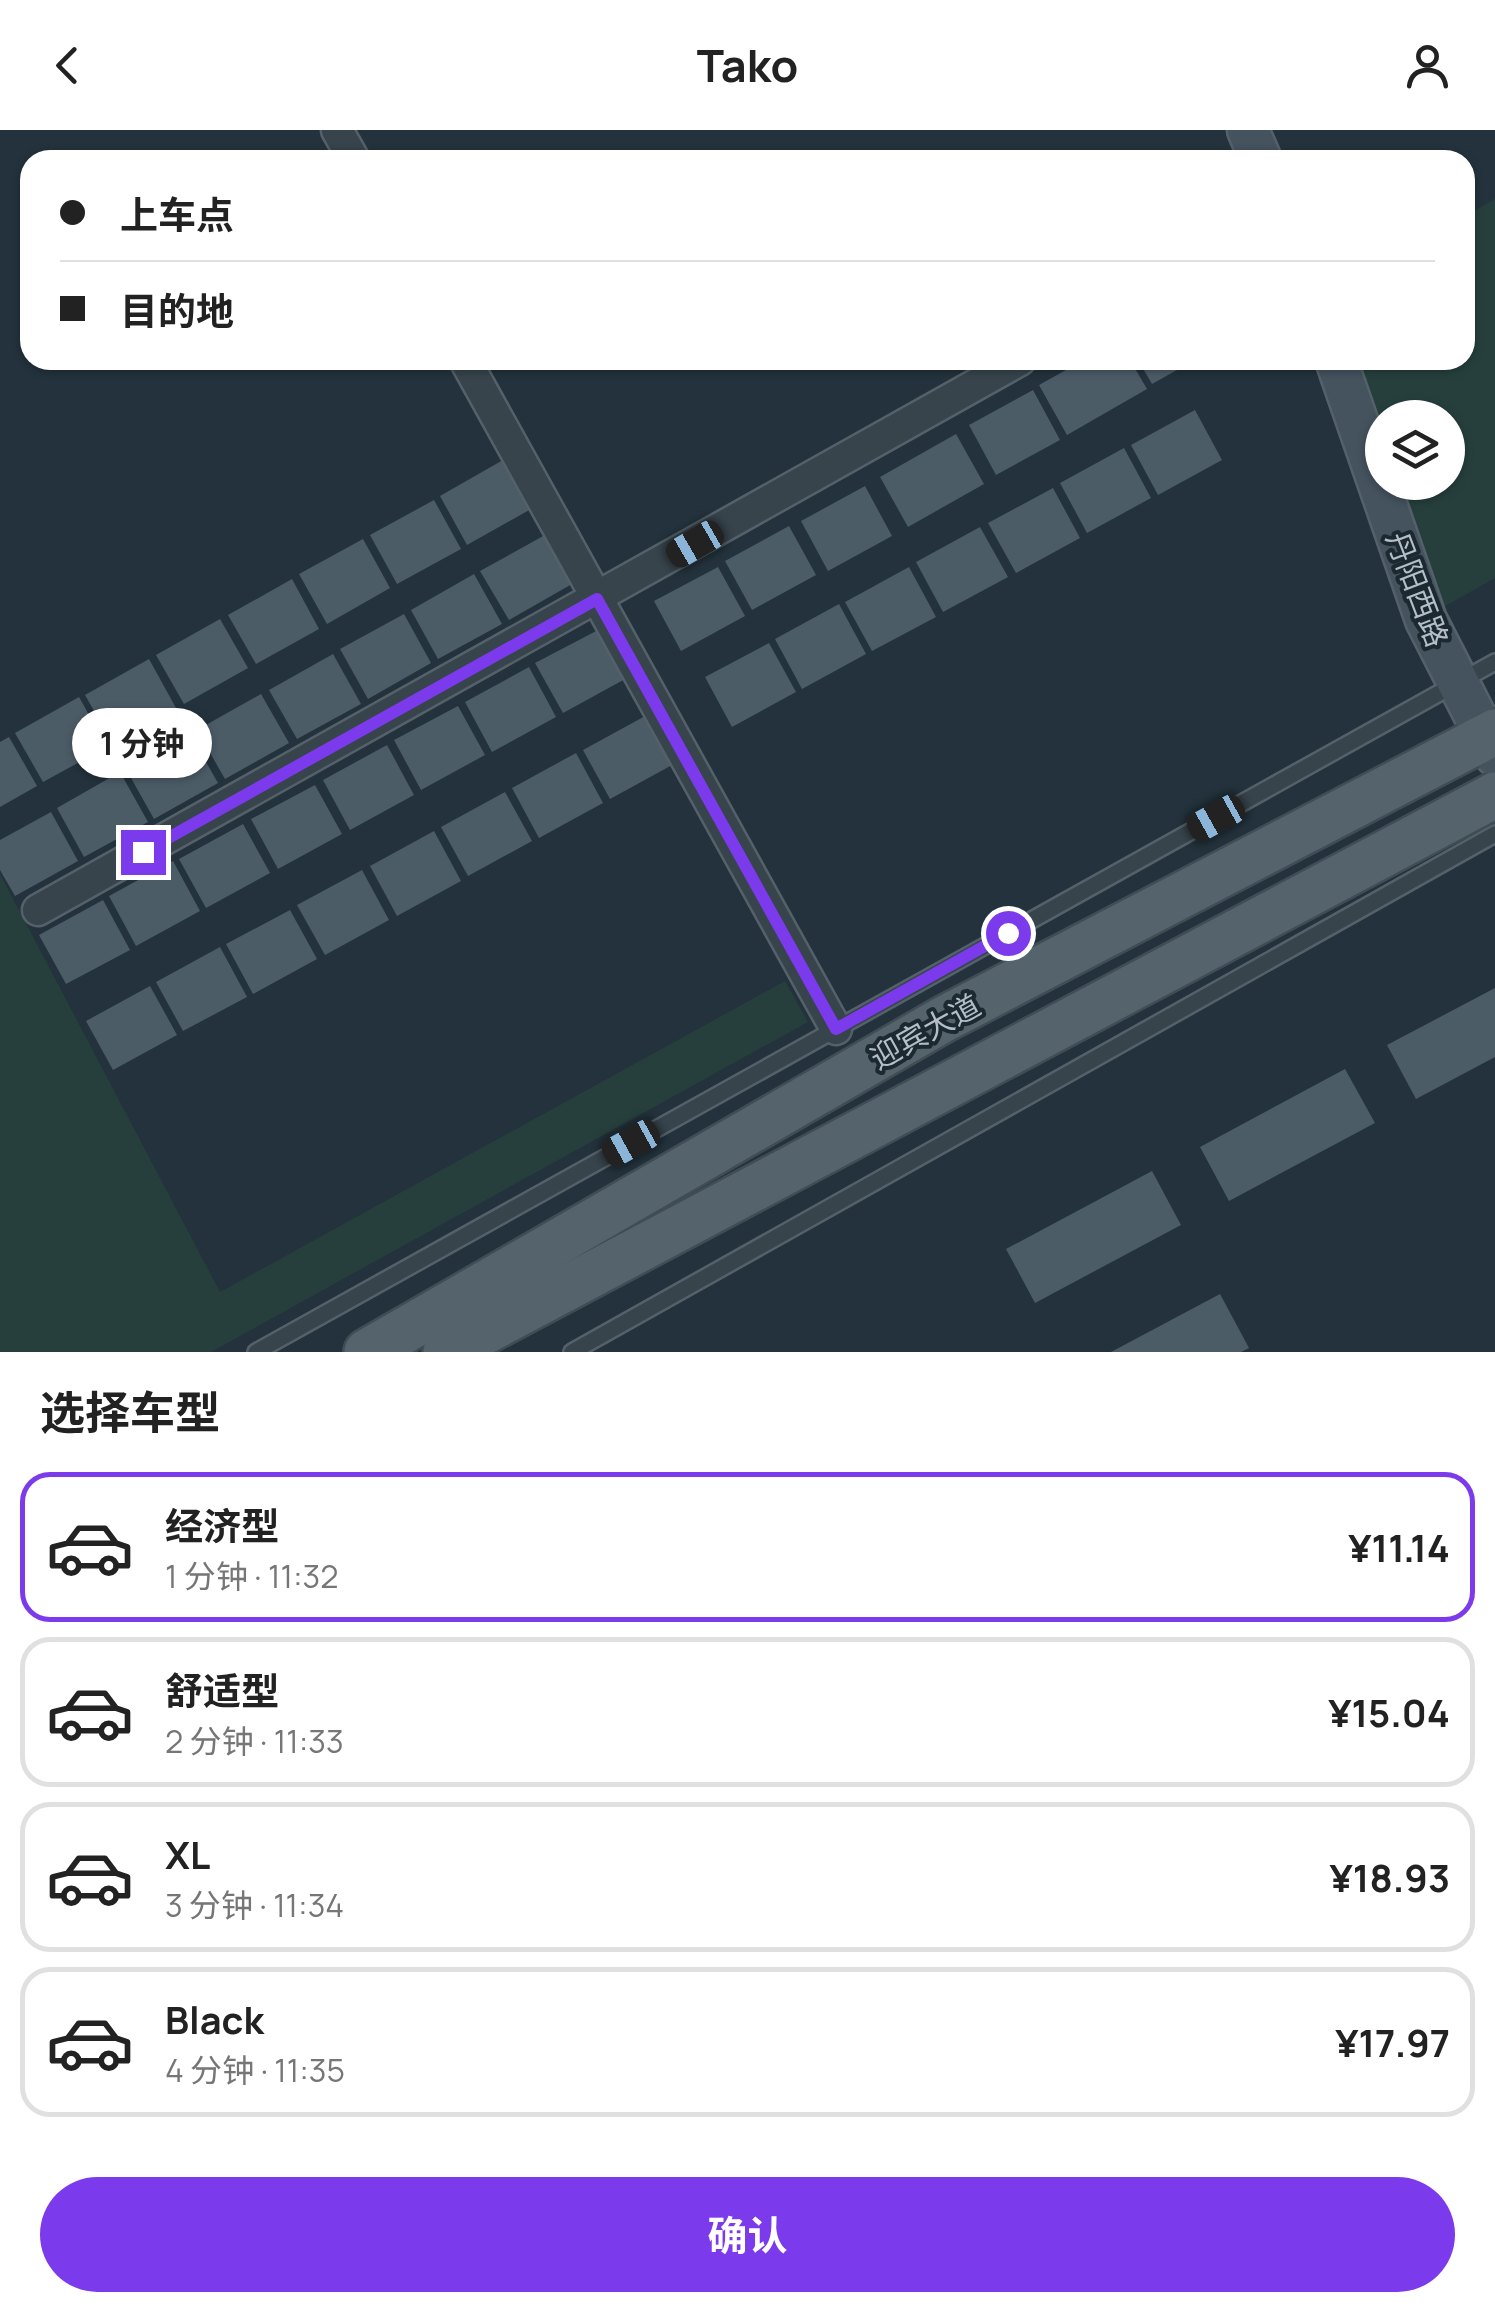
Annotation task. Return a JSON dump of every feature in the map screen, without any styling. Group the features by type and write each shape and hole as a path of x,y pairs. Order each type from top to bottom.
{"main road":[{"name":"迎宾大道","path":"368,1352 944,1020 1492,742"},
{"name":"迎宾大道","path":"446,1352 1495,795"}],"street":[{"path":"470,370 836,1029"},
{"path":"38,910 1002,370"},
{"name":"丹阳西路","path":"1339,370 1426,620 1492,742"}],"lane":[{"path":"256,1352 1495,662"},
{"path":"572,1352 1495,834"}],"green space":[{"path":"1495,199 1495,578 1440,609 1404,500 1465,500 1465,400 1370,400 1360,370 1475,370 1475,210"},
{"path":"0,874 220,1292 785,981 808,1022 211,1352 0,1352"}],"building":[{"path":"1066,370 1136,370 1147,389 1067,435 1039,385"},
{"path":"1144,370 1177,370 1152,384"},
{"path":"1033,390 1060,440 996,475 969,425"},
{"path":"1195,410 1222,460 1158,495 1131,445"},
{"path":"956,434 984,484 908,527 880,477"},
{"path":"1124,448 1151,498 1087,533 1060,483"},
{"path":"503,460 531,509 467,545 440,496"},
{"path":"865,486 892,536 828,571 801,521"},
{"path":"1053,488 1080,538 1016,573 988,523"},
{"path":"434,500 461,549 397,584 370,535"},
{"path":"789,526 816,575 752,610 725,561"},
{"path":"980,527 1008,577 943,612 916,562"},
{"path":"545,535 572,584 509,620 480,571"},
{"path":"363,539 390,588 327,624 299,574"},
{"path":"718,567 745,616 681,651 654,601"},
{"path":"909,567 936,617 872,651 845,602"},
{"path":"474,574 502,624 438,659 411,610"},
{"path":"292,579 319,629 256,664 228,615"},
{"path":"839,604 866,654 802,689 775,639"},
{"path":"404,614 431,663 368,699 340,649"},
{"path":"220,619 248,668 184,704 156,655"},
{"path":"600,629 627,678 563,713 535,663"},
{"path":"769,643 796,692 732,727 705,677"},
{"path":"333,654 361,704 297,739 269,690"},
{"path":"149,659 176,708 113,744 85,695"},
{"path":"529,667 556,717 492,752 465,702"},
{"path":"261,694 289,743 225,779 197,730"},
{"path":"79,697 107,747 43,782 15,733"},
{"path":"458,706 485,755 421,790 394,740"},
{"path":"647,715 674,764 610,799 583,750"},
{"path":"190,734 218,783 154,819 126,769"},
{"path":"9,737 37,786 0,807 0,742"},
{"path":"387,745 414,795 350,830 323,780"},
{"path":"576,753 603,803 539,838 512,788"},
{"path":"120,772 148,822 84,857 57,808"},
{"path":"315,785 342,834 278,869 251,819"},
{"path":"505,792 532,841 468,876 441,827"},
{"path":"51,812 78,861 15,896 0,870 0,840"},
{"path":"243,824 270,873 206,908 179,859"},
{"path":"434,831 461,881 397,916 370,866"},
{"path":"173,861 200,911 136,946 109,896"},
{"path":"362,870 389,920 325,955 297,905"},
{"path":"103,900 130,950 66,984 39,935"},
{"path":"290,910 317,959 253,994 226,944"},
{"path":"220,947 247,997 183,1031 156,982"},
{"path":"150,986 177,1035 113,1070 86,1021"},
{"path":"1495,988 1495,1057 1416,1099 1387,1045"},
{"path":"1345,1069 1375,1123 1229,1201 1200,1147"},
{"path":"1152,1171 1181,1225 1035,1303 1006,1249"},
{"path":"1220,1294 1249,1348 1241,1352 1111,1352"}],"route":[{"path":"143,852 597,599 836,1029 1008,933"}]}
